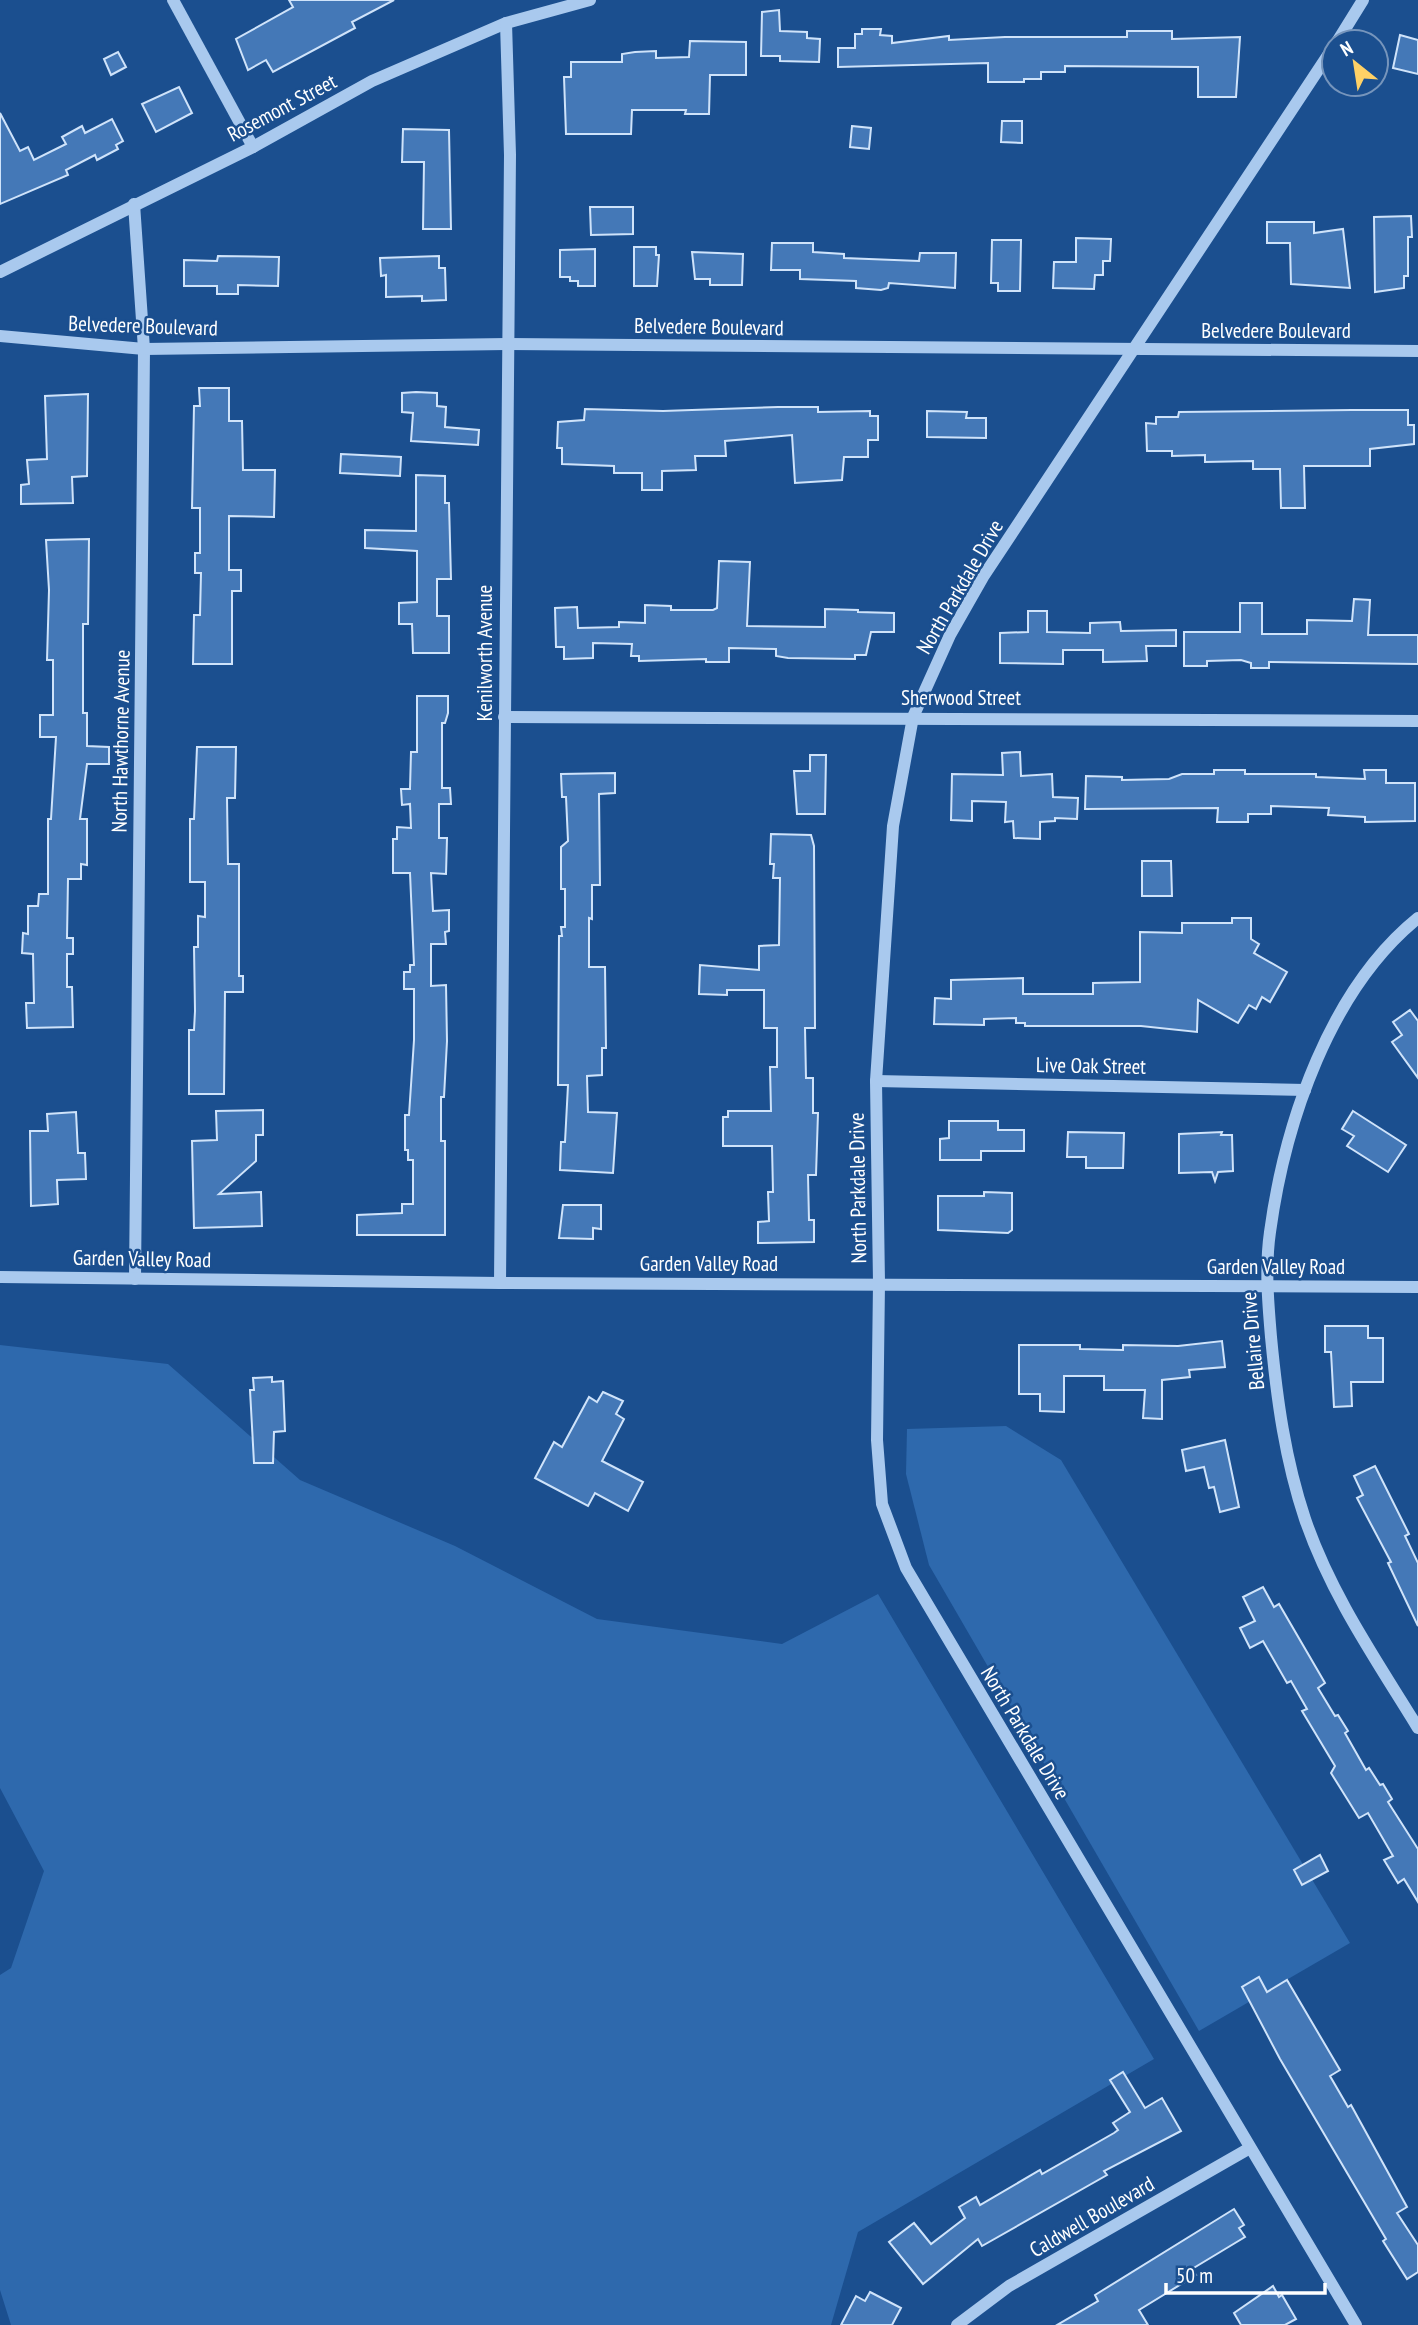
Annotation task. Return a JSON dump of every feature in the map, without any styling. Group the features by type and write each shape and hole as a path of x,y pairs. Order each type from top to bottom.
{"street":[{"path":"173,0 253,147"},
{"name":"Rosemont Street","path":"0,272 253,147 372,81 548,4 590,0"},
{"name":"North Parkdale Drive","path":"1345,28 1363,0"},
{"name":"Kenilworth Avenue","path":"500,1283 510,155 506,23"},
{"name":"North Parkdale Drive","path":"1320,67 984,577 950,635 913,717 893,826 876,1080 879,1283 877,1440 882,1504 890,1532 927,1606 1356,2325"},
{"name":"North Hawthorne Avenue","path":"134,204 144,349 135,1279"},
{"name":"Belvedere Boulevard","path":"0,337 144,349 507,344 1418,351"},
{"name":"Sherwood Street","path":"504,717 1418,720"},
{"name":"Bellaire Drive","path":"1418,918 1395,936 1359,980 1335,1023 1305,1090 1269,1232 1267,1287 1277,1404 1288,1462 1305,1520 1347,1612 1418,1728"},
{"name":"Live Oak Street","path":"876,1080 1305,1090"},
{"name":"Garden Valley Road","path":"0,1277 500,1283 1418,1287"},
{"name":"Caldwell Boulevard","path":"957,2325 1009,2286 1250,2148"}],"shaded area":[{"path":"0,1345 168,1364 300,1480 455,1546 597,1619 782,1644 878,1594 1154,2059 858,2232 831,2325 11,2325 0,2290 0,1975 11,1968 44,1871 0,1788"},
{"path":"1006,1426 1061,1460 1350,1943 1199,2031 929,1565 906,1474 907,1429"}],"building":[{"path":"289,0 394,0 352,22 355,28 273,72 266,60 248,70 236,39 293,7"},
{"path":"779,10 780,31 807,32 807,38 820,39 819,62 780,61 780,56 761,56 762,12"},
{"path":"862,29 881,29 880,35 892,36 892,43 949,36 949,40 1127,37 1127,31 1172,31 1172,39 1240,37 1236,97 1198,97 1198,67 1065,66 1065,72 1041,72 1041,79 988,82 988,63 838,67 838,48 855,48 855,34 862,34"},
{"path":"1400,35 1418,40 1418,74 1393,68"},
{"path":"690,41 746,42 746,75 710,75 709,114 685,114 686,110 632,110 631,134 566,134 564,77 571,77 571,62 622,62 622,54 656,51 656,58 689,57"},
{"path":"118,52 126,67 111,75 104,59"},
{"path":"179,87 192,113 156,132 142,104"},
{"path":"0,113 20,151 28,147 34,160 66,144 62,137 82,126 85,133 112,119 123,141 116,145 118,149 97,160 95,155 66,170 68,175 0,204"},
{"path":"1002,121 1022,121 1022,143 1001,142"},
{"path":"852,126 871,128 869,149 850,147"},
{"path":"403,129 449,130 451,229 423,229 424,162 402,162"},
{"path":"590,207 633,207 633,234 591,235"},
{"path":"1411,216 1412,237 1408,237 1408,276 1404,276 1404,288 1375,292 1374,217"},
{"path":"1267,222 1314,222 1314,233 1343,229 1350,288 1291,284 1290,243 1267,243"},
{"path":"1076,238 1111,239 1110,261 1103,261 1103,275 1095,275 1094,289 1053,288 1054,262 1076,262"},
{"path":"992,240 1021,240 1020,291 998,291 998,283 991,283"},
{"path":"772,243 813,243 813,252 844,254 844,258 919,261 920,253 956,253 955,288 889,283 888,288 881,290 856,288 856,281 800,279 800,270 771,270"},
{"path":"634,247 656,247 656,255 659,255 657,286 634,286"},
{"path":"595,249 595,286 578,286 578,281 570,281 570,277 560,277 560,250"},
{"path":"692,252 743,254 742,285 710,285 710,279 695,279"},
{"path":"218,256 279,257 278,286 238,285 238,294 217,294 217,286 184,286 184,260 217,261"},
{"path":"439,256 439,268 445,268 446,300 422,301 422,296 386,297 386,275 381,276 380,258"},
{"path":"199,388 229,388 229,421 242,421 243,470 275,470 274,517 229,516 229,570 241,570 241,591 232,591 232,664 193,664 194,615 200,615 201,573 195,573 195,553 200,553 200,508 192,508 194,406 200,406"},
{"path":"402,393 437,393 437,406 446,407 445,427 479,430 478,445 411,441 413,413 402,412"},
{"path":"88,394 87,476 72,477 73,503 21,504 21,485 29,484 27,460 47,459 45,396"},
{"path":"818,407 818,412 870,411 870,416 878,416 878,440 868,440 868,457 844,457 842,480 795,483 792,435 725,441 726,456 695,456 696,470 662,471 662,490 642,490 642,473 614,473 614,466 562,464 562,448 557,448 558,422 584,420 585,409 663,411"},
{"path":"1408,410 1408,425 1414,425 1414,444 1370,449 1370,466 1304,466 1305,508 1281,508 1280,469 1253,469 1253,461 1205,462 1205,455 1172,456 1172,451 1147,451 1146,423 1156,424 1156,417 1178,417 1179,412"},
{"path":"927,411 967,412 966,418 986,418 986,438 927,437"},
{"path":"341,454 401,457 400,476 340,473"},
{"path":"416,475 445,476 445,503 449,503 451,579 437,579 437,616 449,616 449,653 413,653 412,624 399,624 399,603 417,602 417,551 365,548 365,530 416,531"},
{"path":"89,539 88,624 83,624 83,713 87,713 87,746 109,747 109,764 87,764 80,819 87,819 87,865 81,864 81,879 68,879 67,938 73,938 73,954 67,954 67,987 72,987 73,1027 27,1028 26,1003 34,1003 33,954 22,953 23,933 28,934 28,906 38,906 39,894 48,894 48,819 51,819 56,737 40,737 40,715 53,715 53,660 47,660 49,590 46,540"},
{"path":"719,561 750,562 747,626 825,627 825,609 858,610 894,613 894,632 871,632 866,655 855,655 855,659 788,658 776,656 776,649 729,648 729,662 706,662 706,659 639,661 639,656 631,656 632,644 593,643 593,658 564,659 564,647 556,647 555,608 577,607 578,628 619,627 619,622 645,623 645,605 671,606 671,610 717,608"},
{"path":"1354,599 1370,600 1368,635 1418,635 1418,664 1269,662 1269,668 1251,668 1251,663 1241,660 1207,661 1207,666 1184,666 1184,632 1240,632 1240,603 1262,603 1262,634 1307,634 1307,620 1352,621"},
{"path":"1028,611 1047,611 1047,632 1090,633 1090,623 1120,622 1121,631 1176,630 1176,646 1146,646 1147,661 1103,662 1103,650 1063,650 1063,664 1000,663 1000,633 1028,632"},
{"path":"417,696 448,696 448,713 445,723 442,723 442,788 450,788 451,804 439,804 439,838 447,838 446,874 431,873 433,911 449,910 446,944 431,944 431,986 446,985 447,1041 444,1097 441,1097 441,1141 445,1141 445,1235 357,1235 357,1215 402,1213 402,1204 413,1204 413,1160 408,1160 408,1150 405,1150 405,1115 409,1115 414,1040 414,989 404,989 404,972 410,972 410,965 414,965 410,873 393,873 393,839 397,839 397,827 411,828 410,804 402,805 401,789 410,789 411,752 417,752"},
{"path":"197,747 236,747 235,798 227,798 228,864 239,864 239,976 243,976 243,992 225,992 224,1094 189,1094 189,1030 194,1030 195,1011 194,947 198,947 198,916 205,917 205,882 190,882 190,819 194,819"},
{"path":"1020,752 1021,776 1052,774 1053,797 1078,798 1077,819 1055,818 1055,821 1040,822 1040,839 1014,838 1013,821 1005,822 1006,802 972,801 972,821 951,820 952,774 1003,775 1002,753"},
{"path":"810,755 826,755 825,814 797,814 794,771 810,771"},
{"path":"1214,770 1245,770 1245,774 1316,774 1316,777 1365,779 1364,770 1386,770 1386,783 1415,783 1415,821 1365,822 1365,817 1328,815 1329,808 1271,806 1271,814 1248,814 1248,822 1217,822 1218,808 1085,809 1086,776 1122,777 1122,780 1169,779 1182,774 1214,774"},
{"path":"615,773 615,793 599,794 600,885 592,885 592,919 589,918 589,967 605,967 606,1048 602,1048 602,1075 587,1076 588,1112 617,1113 613,1173 560,1170 561,1142 565,1142 568,1085 558,1085 559,936 562,936 561,927 565,927 561,847 568,841 566,797 562,797 561,774"},
{"path":"771,834 811,835 814,846 815,1028 805,1028 806,1078 813,1078 813,1113 818,1113 816,1175 808,1175 809,1220 814,1220 814,1242 758,1243 758,1222 769,1221 768,1192 773,1192 772,1146 723,1146 723,1117 728,1117 728,1111 771,1111 770,1067 777,1067 777,1028 764,1028 764,990 727,990 727,995 699,994 700,965 759,970 759,946 779,945 780,878 773,878 774,864 770,864"},
{"path":"1142,861 1171,861 1172,896 1142,896"},
{"path":"1232,918 1251,918 1251,939 1259,944 1254,953 1287,972 1270,1002 1262,997 1256,1009 1249,1005 1238,1023 1198,1000 1197,1032 1141,1026 1025,1026 1025,1023 1016,1023 1016,1018 984,1019 984,1025 934,1024 935,998 951,999 951,980 1023,978 1023,994 1093,994 1093,983 1140,982 1140,932 1182,933 1182,923 1232,923"},
{"path":"1410,1010 1418,1021 1418,1078 1392,1042 1402,1035 1393,1022"},
{"path":"263,1110 263,1135 256,1135 256,1161 219,1194 261,1192 262,1226 194,1228 192,1141 217,1140 216,1111"},
{"path":"1353,1111 1406,1145 1388,1172 1347,1146 1354,1136 1342,1129"},
{"path":"76,1112 78,1153 85,1153 86,1179 57,1180 58,1204 31,1206 30,1131 48,1131 47,1114"},
{"path":"949,1121 998,1121 998,1130 1024,1130 1024,1151 981,1151 981,1160 940,1160 940,1139 949,1138"},
{"path":"1068,1132 1124,1133 1123,1168 1086,1168 1086,1157 1067,1157"},
{"path":"1222,1132 1221,1135 1232,1135 1233,1171 1218,1172 1215,1181 1212,1172 1179,1173 1179,1134"},
{"path":"984,1192 1012,1193 1012,1230 1008,1233 938,1230 938,1196 984,1196"},
{"path":"563,1205 601,1205 601,1229 593,1228 593,1239 559,1238"},
{"path":"1325,1326 1368,1326 1368,1338 1383,1338 1383,1382 1351,1382 1352,1406 1334,1407 1331,1352 1325,1352"},
{"path":"1222,1341 1225,1367 1189,1370 1190,1377 1162,1380 1162,1419 1143,1418 1145,1390 1104,1390 1104,1376 1064,1376 1064,1412 1040,1411 1040,1394 1019,1394 1019,1345 1080,1345 1080,1349 1123,1350 1123,1345 1178,1346"},
{"path":"272,1377 272,1382 283,1381 285,1431 274,1432 273,1463 254,1463 250,1390 254,1390 253,1378"},
{"path":"603,1392 623,1401 616,1414 624,1419 602,1461 643,1482 628,1511 595,1493 588,1506 535,1478 554,1442 562,1447 589,1397 597,1402"},
{"path":"1225,1440 1239,1507 1220,1512 1214,1487 1209,1488 1204,1467 1186,1471 1182,1450"},
{"path":"1375,1466 1409,1534 1405,1536 1418,1563 1418,1626 1388,1563 1391,1562 1357,1498 1363,1495 1354,1476"},
{"path":"1263,1587 1274,1607 1279,1604 1325,1683 1318,1688 1348,1731 1345,1733 1366,1770 1369,1768 1380,1785 1383,1784 1392,1799 1388,1802 1418,1849 1418,1902 1404,1879 1398,1883 1384,1860 1393,1856 1368,1813 1359,1818 1331,1773 1335,1766 1302,1711 1307,1709 1291,1681 1287,1683 1263,1641 1250,1648 1240,1628 1255,1621 1243,1597"},
{"path":"1320,1855 1328,1871 1302,1885 1294,1870"},
{"path":"1259,1977 1267,1992 1287,1980 1340,2070 1330,2076 1348,2107 1351,2105 1407,2207 1397,2213 1418,2245 1418,2272 1407,2279 1280,2059 1242,1987"},
{"path":"1123,2072 1145,2108 1162,2098 1181,2131 1104,2171 1107,2175 982,2246 978,2239 923,2284 889,2242 914,2223 931,2244 965,2218 959,2207 976,2197 980,2205 1040,2170 1042,2174 1114,2133 1118,2130 1113,2123 1130,2112 1110,2080"},
{"path":"1234,2209 1244,2225 1239,2228 1245,2237 1192,2269 1196,2275 1139,2310 1148,2325 1057,2325 1098,2301 1095,2295"},
{"path":"1273,2286 1279,2297 1282,2295 1296,2319 1285,2325 1241,2325 1234,2313"},
{"path":"870,2292 901,2308 892,2325 841,2325 856,2296 865,2301"}]}
